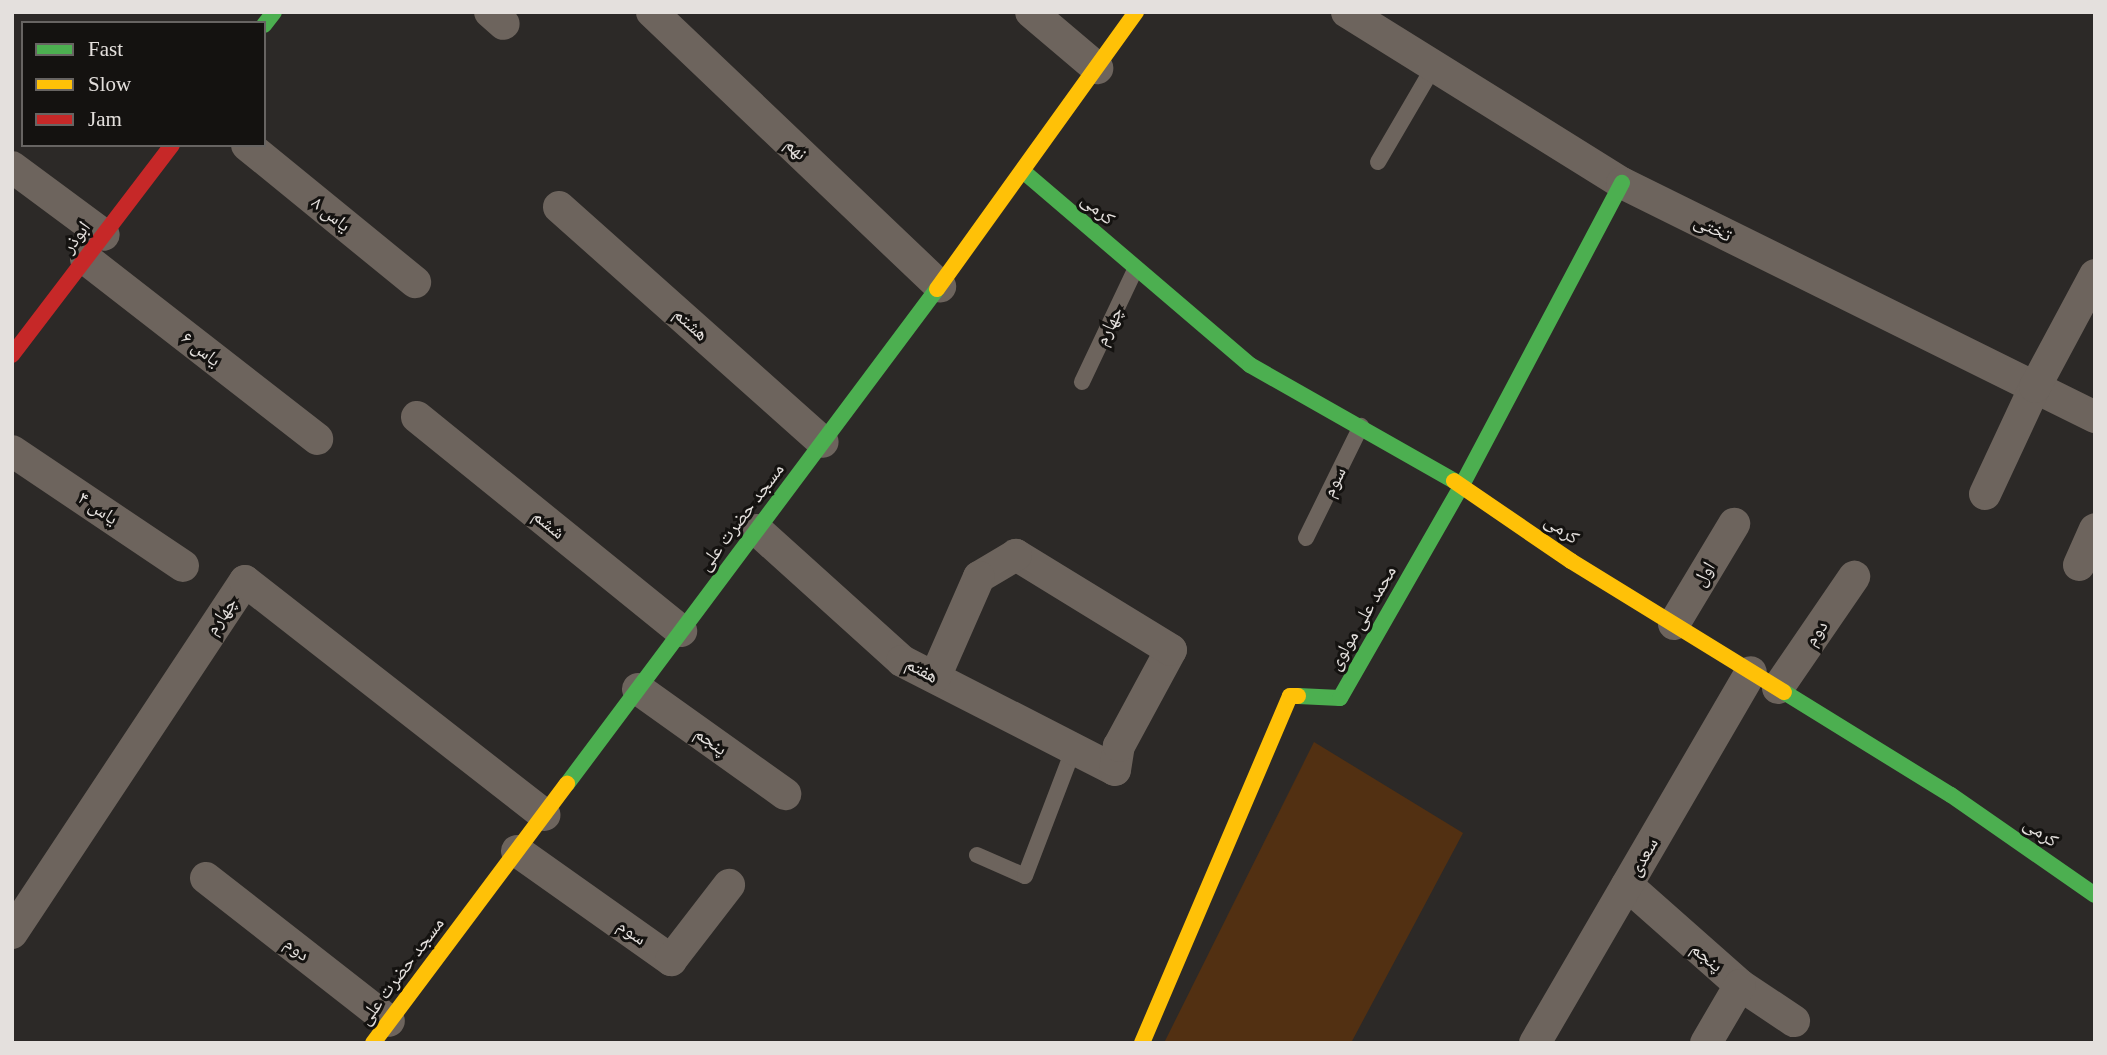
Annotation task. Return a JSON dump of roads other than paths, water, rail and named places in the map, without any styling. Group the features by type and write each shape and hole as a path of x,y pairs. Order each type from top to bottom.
{"street":[{"name":"نهم","path":"652,12 940,286"},
{"path":"1031,12 1097,68"},
{"name":"مسجد حضرت علی","path":"381,1032 940,286 1136,12"},
{"name":"تختی","path":"1347,12 1433,68 1622,183 2095,417"},
{"name":"ابوذر","path":"12,355 170,147"},
{"name":"یاس ۸","path":"249,147 415,282"},
{"name":"یاس ۶","path":"12,167 95,247 317,439"},
{"name":"کرمی","path":"1024,172 1135,270 1250,365 1462,485 1571,561 1951,795 2095,895"},
{"name":"محمد علی مولوی","path":"1142,1043 1290,696 1340,698 1462,485 1622,183"},
{"name":"هشتم","path":"559,207 823,442"},
{"path":"1985,494 2035,387 2095,275"},
{"name":"ششم","path":"417,417 681,631"},
{"name":"یاس ۴","path":"12,451 183,566"},
{"name":"اول","path":"1674,624 1734,524"},
{"path":"2079,565 2095,529"},
{"name":"هفتم","path":"757,530 902,661 1115,770 1119,746 1171,650 1016,555 979,577 935,677"},
{"name":"دوم","path":"1778,688 1854,577"},
{"name":"چهارم","path":"12,933 245,581 544,815"},
{"name":"سعدی","path":"1535,1043 1751,672"},
{"name":"پنجم","path":"638,689 785,793"},
{"name":"سوم","path":"517,851 671,960 729,885"},
{"name":"دوم","path":"206,878 381,1032"},
{"name":"پنجم","path":"1627,885 1740,985 1794,1021"},
{"path":"1706,1043 1740,985"}],"lane":[{"path":"1378,162 1433,68"},
{"name":"چهارم","path":"1082,382 1135,270"},
{"name":"سوم","path":"1306,538 1361,426"},
{"path":"977,855 1025,876 1074,748"}]}
